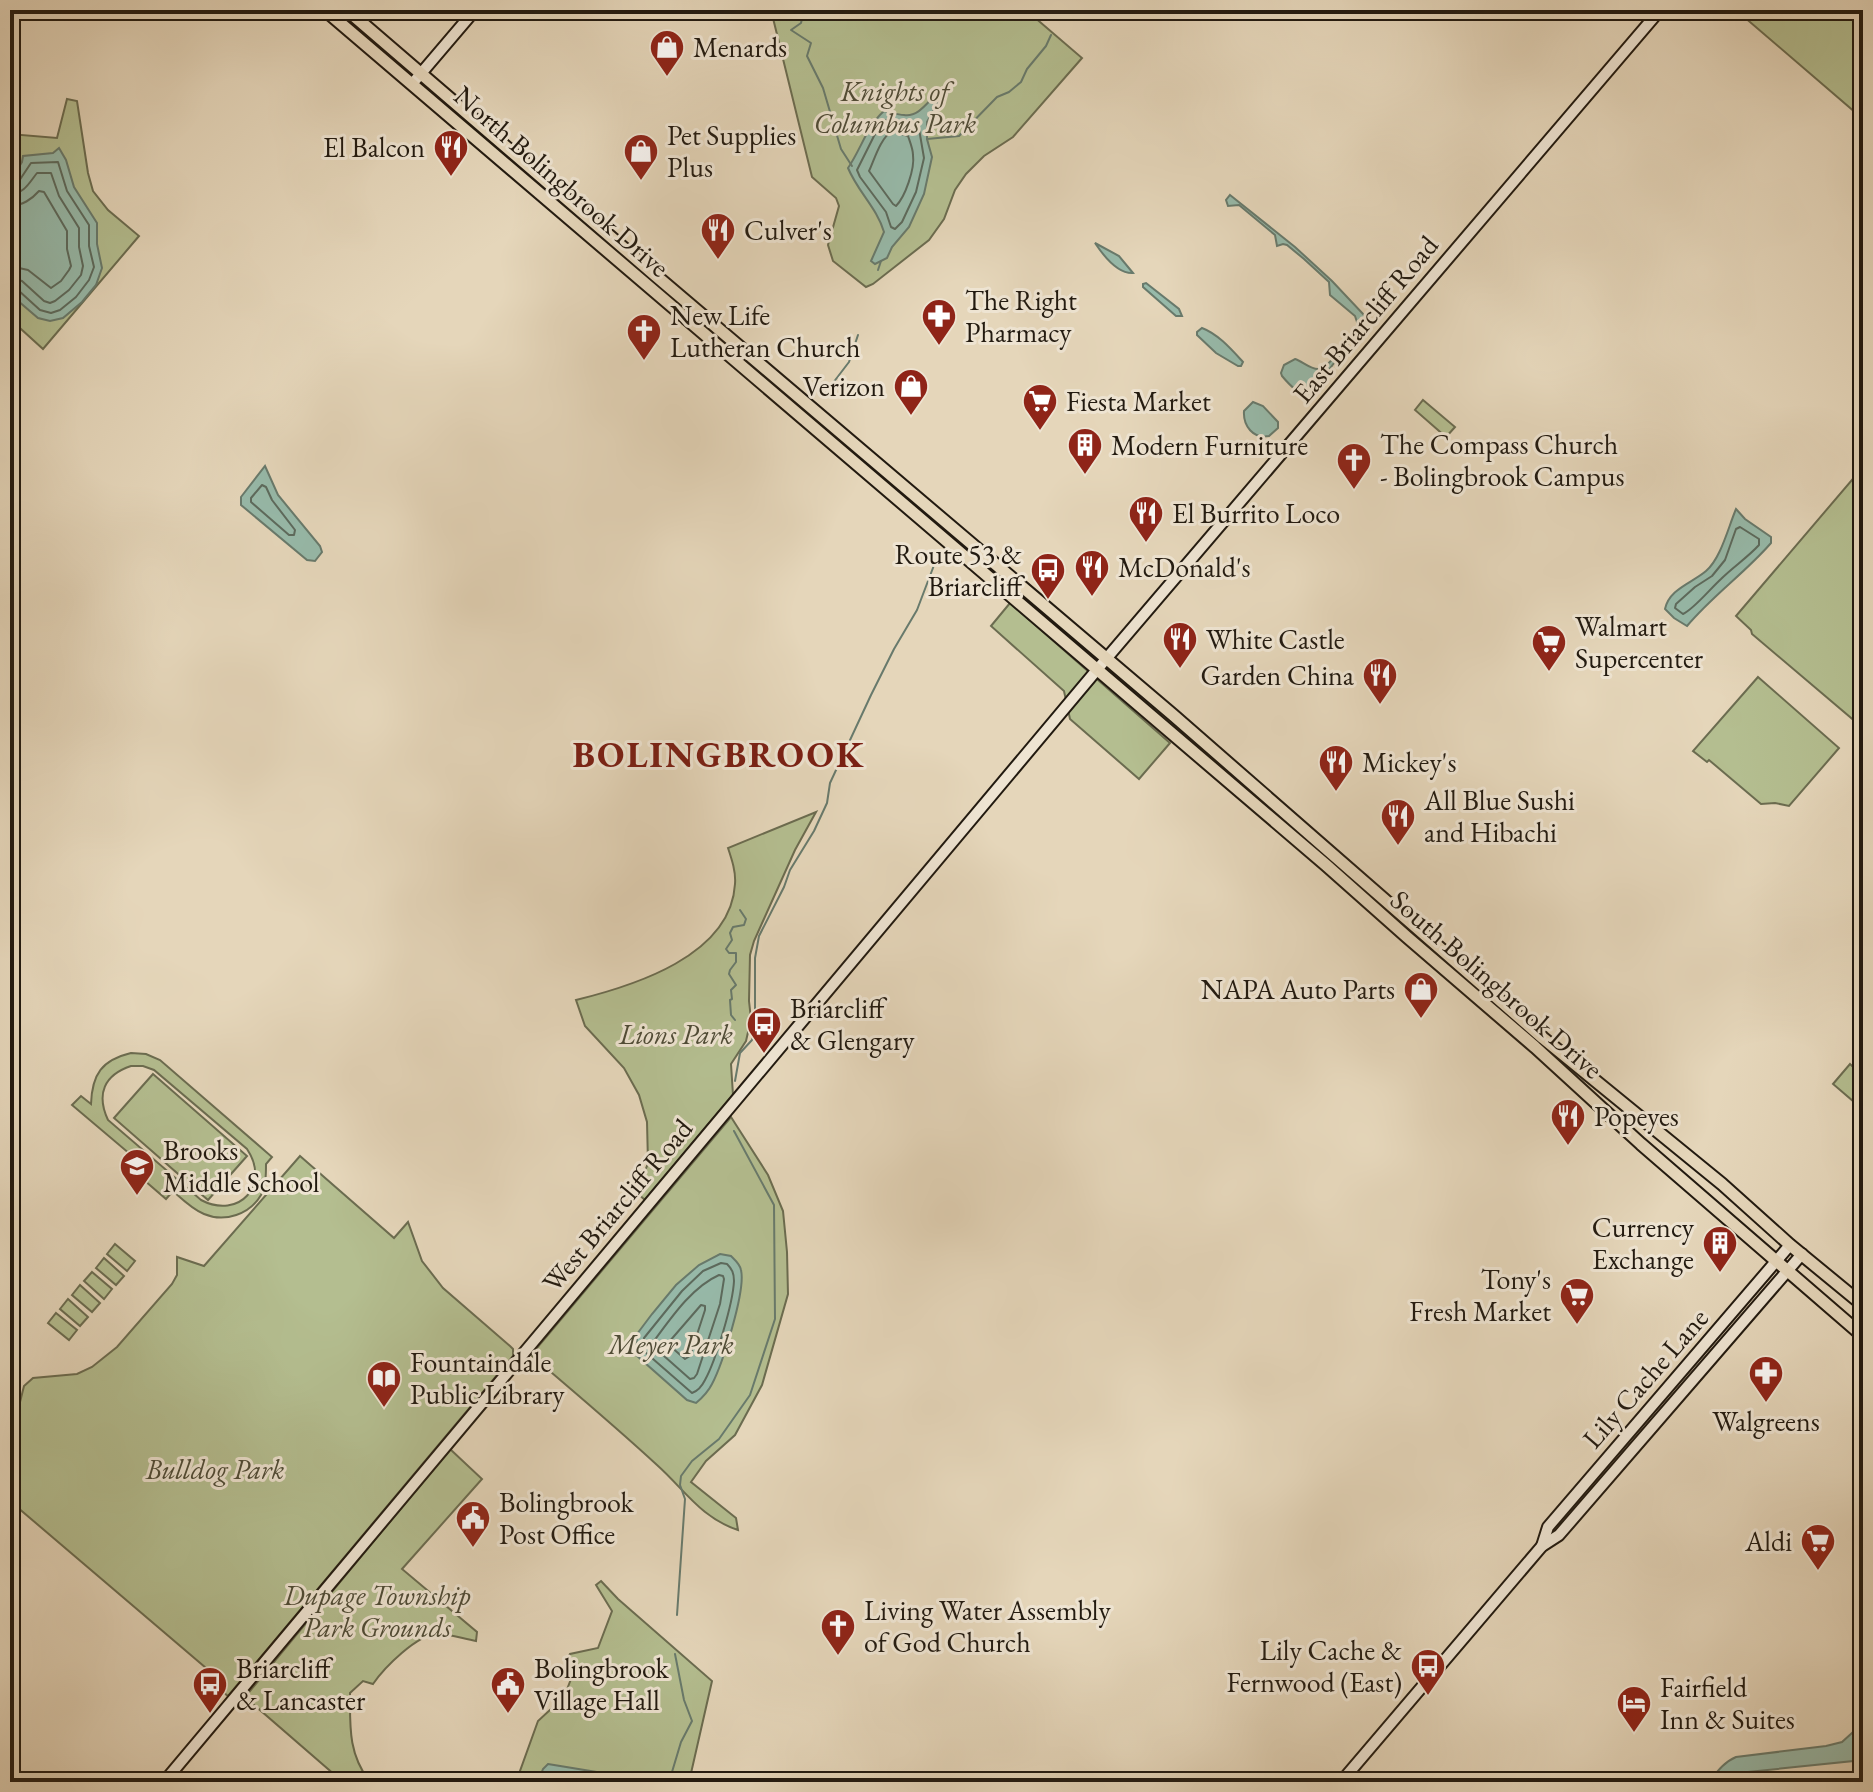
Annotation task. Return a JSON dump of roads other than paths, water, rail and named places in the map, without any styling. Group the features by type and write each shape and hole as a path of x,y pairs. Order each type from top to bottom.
{"main road":[{"name":"North Bolingbrook Drive","path":"325,10 1097,670"},
{"name":"North Bolingbrook Drive","path":"347,10 1106,659"},
{"name":"South Bolingbrook Drive","path":"1106,659 1520,1018 1863,1305"},
{"name":"South Bolingbrook Drive","path":"1097,670 1326,865 1863,1336"}],"street":[{"path":"412,84 475,10"},
{"name":"East Briarcliff Road","path":"1106,659 1660,10"},
{"name":"West Briarcliff Road","path":"164,1782 1106,659"},
{"name":"Lily Cache Lane","path":"1542,1546 1548,1527 1790,1245"},
{"name":"Lily Cache Lane","path":"1341,1782 1542,1546 1559,1535 1802,1254"}],"water":[{"path":"945,87 949,92 937,104 927,122 927,139 932,157 924,194 909,227 887,258 875,264 871,261 884,232 848,168 884,111 901,115 916,113"},
{"path":"59,148 74,187 97,223 102,268 96,285 82,302 63,318 50,321 38,318 10,294 10,180 23,156 53,153"},
{"path":"1230,195 1295,247 1365,316 1338,358 1308,394 1297,391 1282,376 1284,365 1295,359 1313,368 1324,367 1358,325 1355,316 1330,295 1329,282 1304,259 1287,245 1277,246 1275,235 1239,205 1228,206 1226,200"},
{"path":"1095,243 1119,256 1133,273 1116,267"},
{"path":"1146,283 1179,309 1182,316 1176,316 1143,287"},
{"path":"1202,328 1229,347 1243,362 1241,366 1216,353 1197,335"},
{"path":"1253,402 1263,406 1278,422 1278,428 1269,436 1258,435 1247,426 1244,411"},
{"path":"265,466 278,495 320,546 322,552 315,561 307,560 241,505 241,497"},
{"path":"1736,509 1771,537 1771,543 1687,626 1665,609 1667,602 1676,591 1711,565 1720,551"},
{"path":"720,1254 731,1256 740,1266 740,1294 716,1375 709,1390 696,1403 687,1400 636,1355 637,1334 676,1285 699,1265"},
{"path":"1863,1723 1863,1760 1738,1773 1724,1782 1709,1782 1724,1764 1736,1757 1842,1742"},
{"path":"548,1764 633,1778 636,1782 538,1782"}],"waterway":[{"path":"804,10 801,23 791,30 811,43 807,56 823,88 841,149 852,166"},
{"path":"927,139 959,136 997,97 1021,82 1051,35"},
{"path":"878,270 881,261"},
{"path":"823,396 849,362 858,335"},
{"path":"735,1081 740,1053 752,1040 755,1029 755,958 759,936 790,870 814,831 827,803 830,783 894,649 917,610 942,552"},
{"path":"735,1020 731,1015 730,1000 731,990 736,985 729,974 736,962 736,953 729,953 726,949 732,940 730,933 733,927 744,925 746,919 740,910"},
{"path":"677,1615 685,1499 680,1485 681,1476 692,1461 719,1439 750,1395 775,1319 774,1205 734,1131"},
{"path":"669,1782 681,1742 692,1721 684,1700 675,1654"}],"place":[{"name":"Menards","path":"667,78"},
{"name":"El Balcon","path":"451,178"},
{"name":"Pet Supplies Plus","path":"641,182"},
{"name":"Culver's","path":"718,261"},
{"name":"The Right Pharmacy","path":"939,347"},
{"name":"New Life Lutheran Church","path":"644,362"},
{"name":"Verizon","path":"911,417"},
{"name":"Fiesta Market","path":"1040,432"},
{"name":"Modern Furniture","path":"1085,476"},
{"name":"The Compass Church - Bolingbrook Campus","path":"1354,491"},
{"name":"El Burrito Loco","path":"1146,544"},
{"name":"McDonald's","path":"1092,598"},
{"name":"Route 53 & Briarcliff","path":"1048,601"},
{"name":"White Castle","path":"1180,670"},
{"name":"Walmart Supercenter","path":"1549,673"},
{"name":"Garden China","path":"1380,706"},
{"name":"Mickey's","path":"1336,793"},
{"name":"All Blue Sushi and Hibachi","path":"1398,847"},
{"name":"NAPA Auto Parts","path":"1421,1020"},
{"name":"Briarcliff & Glengary","path":"764,1055"},
{"name":"Popeyes","path":"1568,1147"},
{"name":"Brooks Middle School","path":"137,1197"},
{"name":"Currency Exchange","path":"1720,1274"},
{"name":"Tony's Fresh Market","path":"1577,1326"},
{"name":"Walgreens","path":"1766,1404"},
{"name":"Fountaindale Public Library","path":"384,1409"},
{"name":"Bolingbrook Post Office","path":"473,1549"},
{"name":"Aldi","path":"1818,1572"},
{"name":"Living Water Assembly of God Church","path":"838,1657"},
{"name":"Lily Cache & Fernwood (East)","path":"1428,1697"},
{"name":"Briarcliff & Lancaster","path":"210,1715"},
{"name":"Bolingbrook Village Hall","path":"508,1715"},
{"name":"Fairfield Inn & Suites","path":"1634,1734"}],"district":[{"name":"BOLINGBROOK","path":"719,754"}],"park label":[{"name":"Knights of Columbus Park","path":"895,107"},
{"name":"Lions Park","path":"676,1034"},
{"name":"Meyer Park","path":"671,1344"},
{"name":"Bulldog Park","path":"215,1469"},
{"name":"Dupage Township Park Grounds","path":"377,1611"}]}
